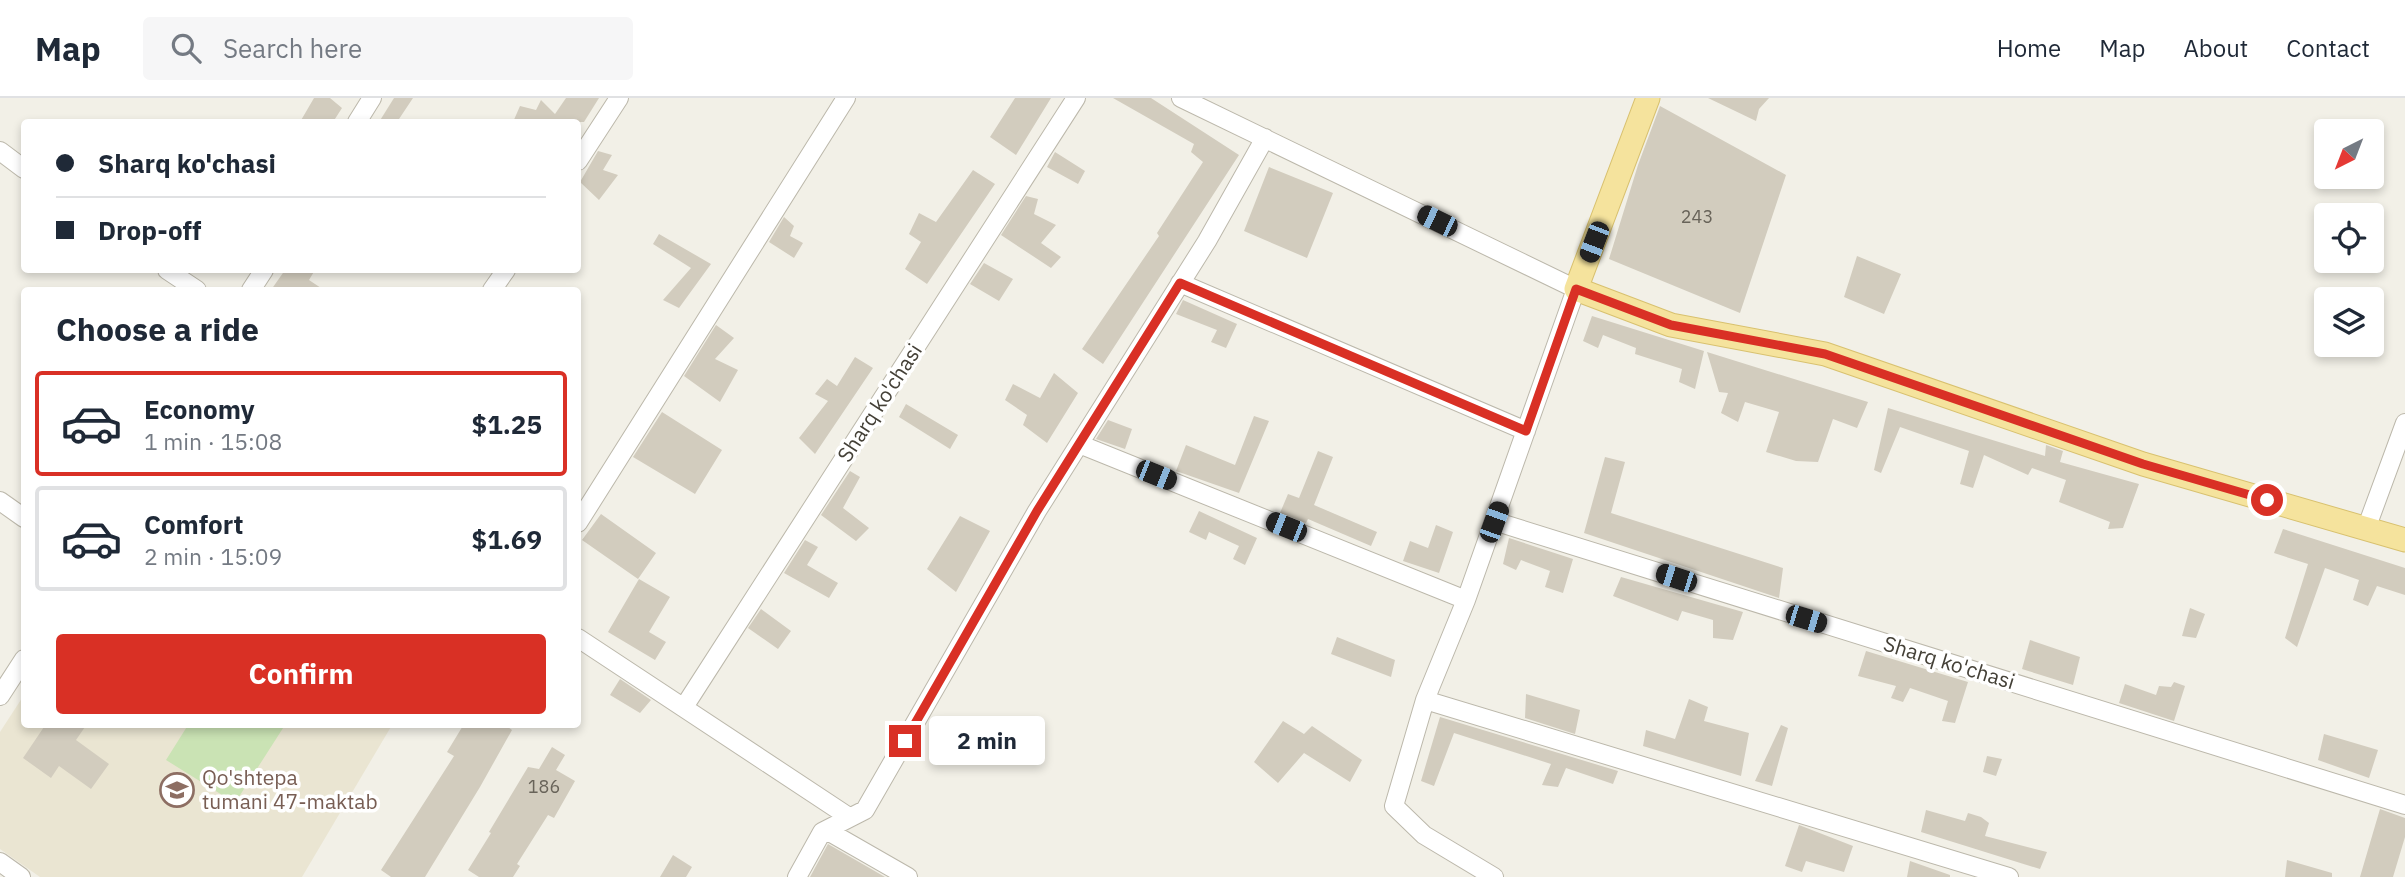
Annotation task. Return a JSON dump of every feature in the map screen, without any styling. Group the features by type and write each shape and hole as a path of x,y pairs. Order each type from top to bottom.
{"main road":[{"path":"1648,98 1576,289 1671,325 1825,354 2143,464 2405,540"}],"street":[{"path":"581,155 619,98"},
{"path":"581,518 846,98"},
{"name":"Sharq ko'chasi","path":"684,707 1076,98"},
{"path":"1190,100 1576,289 1466,600 1425,700 1394,806 1424,835 1494,877"},
{"path":"797,877 822,832 865,810 1037,511 1180,283 1265,138"},
{"path":"0,151 21,167"},
{"path":"172,273 192,287"},
{"path":"1180,283 1526,431"},
{"path":"2366,529 2405,423"},
{"path":"1079,444 1466,600"},
{"path":"0,501 21,516"},
{"name":"Sharq ko'chasi","path":"1494,522 2405,805"},
{"path":"581,640 849,817"},
{"path":"0,696 21,664"},
{"path":"1425,700 1953,869 2009,877"},
{"path":"826,830 908,877"},
{"path":"0,862 22,877"}],"shaded area":[{"name":"Qo'shtepa tumani 47-maktab","path":"21,700 21,728 390,728 302,877 40,877 0,849 0,732"}],"green space":[{"path":"186,728 283,728 235,803 166,760"}],"building":[{"path":"314,98 330,98 342,108 335,119 302,119"},
{"path":"394,98 413,98 399,119 381,119"},
{"path":"566,98 599,98 584,122 581,122 581,119 514,119 520,106 536,110 541,100 555,114"},
{"path":"1015,98 1051,98 1016,155 990,137"},
{"path":"1113,98 1151,98 1239,155 1103,364 1082,349 1159,236 1157,233 1203,162 1191,152 1194,144"},
{"path":"1708,98 1769,98 1759,109 1756,121"},
{"path":"1660,106 1786,175 1740,313 1609,259 1638,165"},
{"path":"598,151 612,155 603,170 618,175 599,200 581,180"},
{"path":"1055,152 1085,171 1078,184 1047,167"},
{"path":"1269,167 1333,193 1307,258 1244,231"},
{"path":"973,170 995,184 927,284 905,269 921,242 909,234 919,213 936,222"},
{"path":"1026,196 1038,199 1034,214 1056,225 1041,243 1061,257 1051,268 1001,235"},
{"path":"784,217 794,226 790,236 803,243 794,258 769,242"},
{"path":"659,234 711,264 679,308 663,300 691,268 653,244"},
{"path":"1857,256 1901,274 1884,314 1844,297"},
{"path":"984,263 1013,279 999,301 970,284"},
{"path":"283,273 313,273 309,280 320,287 273,287"},
{"path":"1183,300 1237,324 1226,348 1211,342 1217,330 1176,314"},
{"path":"1592,316 1704,351 1695,389 1679,382 1682,369 1635,354 1636,348 1603,335 1598,348 1583,341"},
{"path":"716,325 734,338 715,359 738,370 720,402 684,376"},
{"path":"1707,352 1868,402 1857,428 1833,419 1818,462 1796,461 1766,452 1779,412 1745,402 1738,422 1721,413 1728,393 1719,392"},
{"path":"855,357 873,368 815,454 799,438 828,401 815,394 827,379 837,386"},
{"path":"1054,373 1078,393 1047,443 1023,425 1027,415 1005,400 1013,384 1040,398"},
{"path":"906,404 958,435 950,449 899,417"},
{"path":"1888,408 2045,456 2046,445 2063,451 2060,462 2139,484 2123,528 2108,529 2110,522 2059,502 2066,480 2032,468 2028,475 1984,455 1973,488 1960,484 1969,451 1900,427 1881,473 1874,470"},
{"path":"662,412 722,450 695,494 633,457"},
{"path":"1254,416 1269,421 1239,493 1176,471 1186,445 1235,465"},
{"path":"1108,420 1132,429 1125,449 1096,439"},
{"path":"1318,451 1333,457 1314,505 1377,532 1371,546 1308,519 1306,523 1280,513 1288,494 1299,498"},
{"path":"1605,457 1625,462 1611,513 1783,568 1779,598 1584,533"},
{"path":"850,471 860,477 843,508 869,528 856,541 821,515"},
{"path":"1199,511 1257,538 1245,565 1233,559 1239,546 1209,532 1206,540 1189,532"},
{"path":"601,514 656,553 638,579 582,540"},
{"path":"960,516 990,531 956,592 927,569"},
{"path":"1436,525 1453,532 1439,573 1403,561 1410,541 1428,548"},
{"path":"2283,529 2405,568 2405,595 2377,586 2368,606 2353,600 2359,580 2325,568 2297,647 2285,638 2308,564 2274,553"},
{"path":"1509,538 1573,559 1563,593 1545,587 1550,571 1521,560 1516,570 1503,564"},
{"path":"805,540 818,547 807,565 838,583 829,598 784,573"},
{"path":"1621,577 1743,612 1733,640 1713,638 1713,620 1682,611 1678,621 1613,596"},
{"path":"639,579 670,597 649,632 666,642 655,660 608,632"},
{"path":"2190,608 2205,614 2196,638 2182,636"},
{"path":"761,609 791,631 778,649 748,628"},
{"path":"1337,637 1395,660 1391,677 1331,654"},
{"path":"2030,640 2080,657 2073,685 2022,669"},
{"path":"1866,651 1968,682 1955,723 1942,721 1948,701 1910,688 1903,702 1891,698 1896,686 1858,676"},
{"path":"620,679 651,700 640,713 610,695"},
{"path":"2174,682 2185,686 2174,721 2119,703 2125,684 2156,695 2159,686 2171,687"},
{"path":"1526,694 1580,710 1575,734 1525,718"},
{"path":"1689,699 1708,707 1704,721 1749,733 1741,776 1643,746 1646,730 1675,739"},
{"path":"1440,717 1618,771 1613,784 1566,768 1558,787 1542,785 1551,764 1454,733 1434,786 1421,781"},
{"path":"1283,721 1304,734 1312,726 1362,760 1350,782 1304,753 1278,783 1254,762"},
{"path":"1781,725 1788,728 1772,786 1755,781"},
{"path":"43,728 84,728 76,740 109,764 91,789 59,766 51,778 23,758"},
{"path":"462,728 512,730 425,877 391,877 381,870 454,756 447,752"},
{"path":"2324,734 2378,750 2369,778 2318,760"},
{"path":"552,747 565,755 556,770 575,781 554,818 548,815 517,864 520,866 513,877 479,877 468,870 491,833 489,832 528,767 539,769"},
{"path":"1987,756 2002,759 1996,776 1983,772"},
{"path":"2380,809 2405,818 2405,837 2393,877 2360,877"},
{"path":"1926,810 1965,821 1968,813 1981,817 1989,823 1985,836 2047,852 2040,869 1921,832"},
{"path":"1799,825 1853,846 1844,872 1806,861 1802,872 1785,866"},
{"path":"828,844 885,877 810,877"},
{"path":"673,855 692,867 686,877 660,877"},
{"path":"2287,860 2332,873 2332,877 2285,877"},
{"path":"1910,861 1950,875 1950,877 1907,877"}],"place":[{"name":"Qo'shtepa tumani 47-maktab","path":"177,790"}],"route":[{"path":"905,741 1037,511 1180,283 1526,431 1576,289 1671,325 1825,354 2143,464 2267,500"}]}
